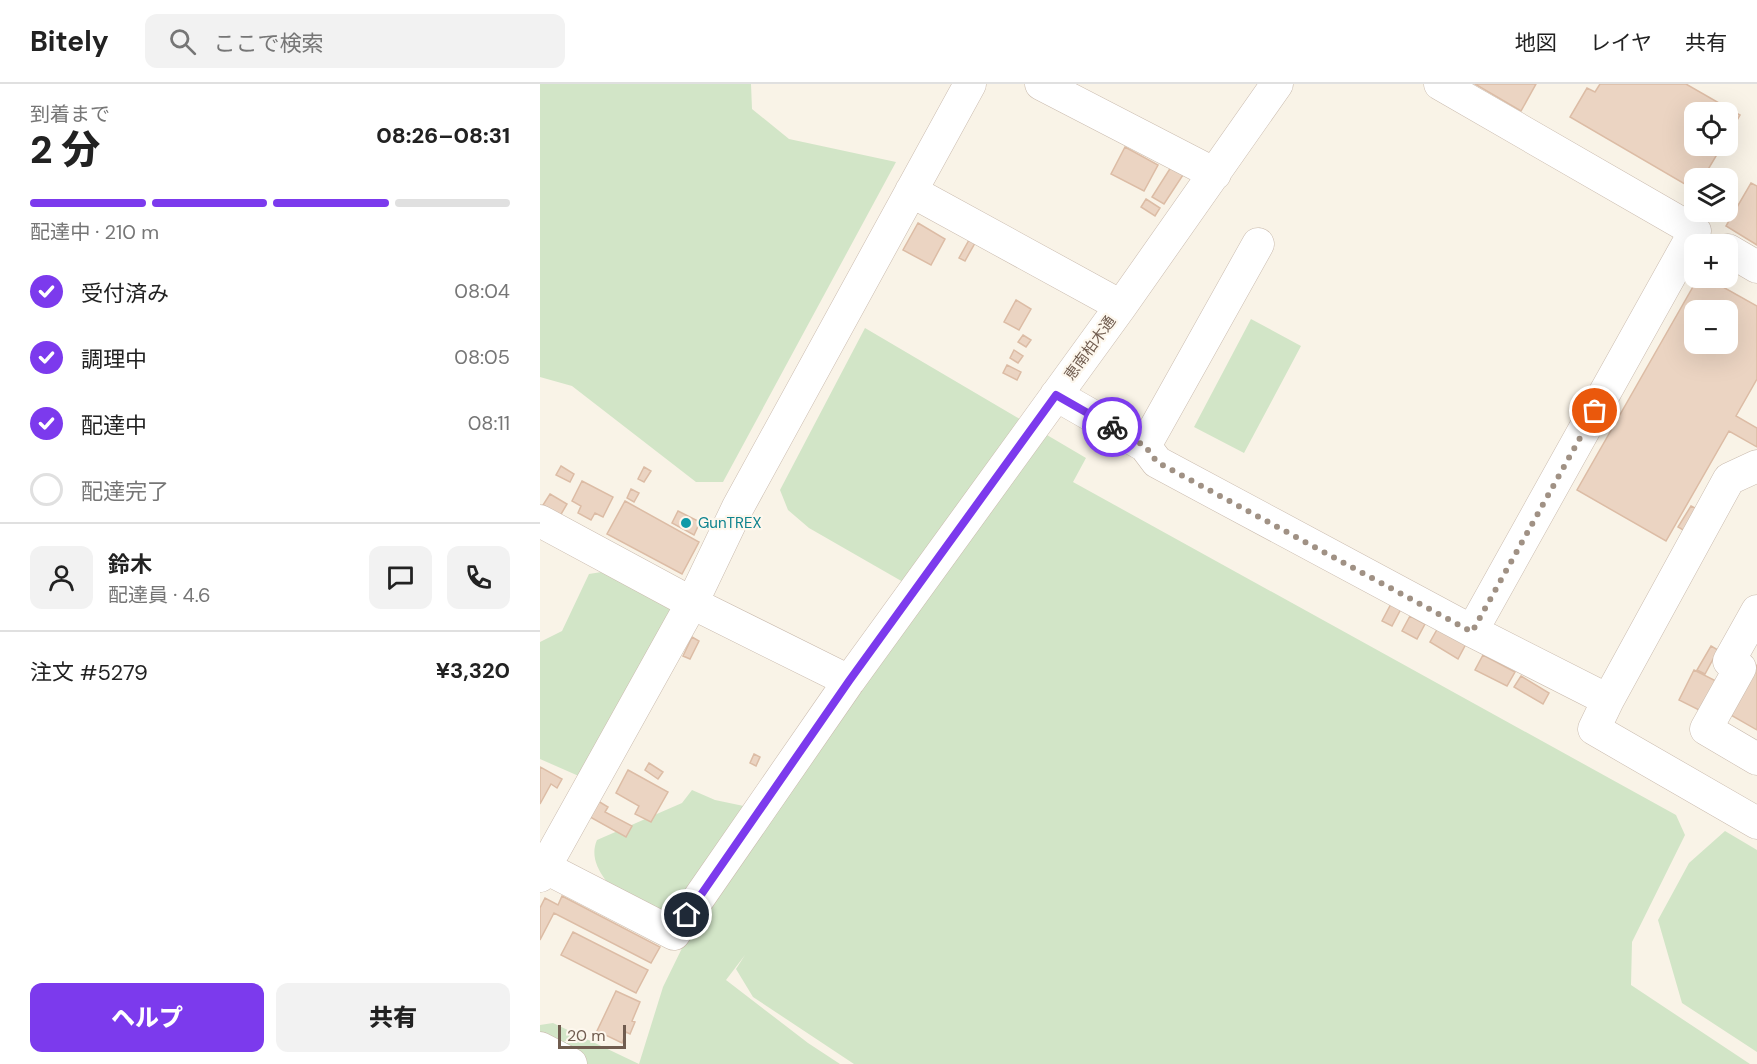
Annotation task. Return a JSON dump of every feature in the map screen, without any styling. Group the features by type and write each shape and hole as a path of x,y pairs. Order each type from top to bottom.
{"street":[{"path":"542,869 692,603 738,507 970,84"},
{"path":"1041,84 1215,174"},
{"name":"恵南柏木通","path":"542,869 674,934 849,681 1121,306 1276,84"},
{"path":"1440,84 1699,234"},
{"path":"911,191 1121,306"},
{"path":"1145,446 1258,244"},
{"path":"1738,256 1757,267"},
{"path":"1472,632 1684,275"},
{"path":"1056,395 1145,446 1157,462 1472,632 1608,700"},
{"path":"1757,466 1729,479 1594,729 1757,823"},
{"path":"540,521 692,603 849,681"},
{"path":"1757,611 1729,661 1740,668 1706,729 1757,759"},
{"path":"540,1048 571,1064"}],"green space":[{"path":"540,84 751,84 752,109 789,139 896,162 723,482 696,482 572,386 540,377"},
{"path":"1251,319 1301,346 1244,453 1194,427"},
{"path":"865,328 1086,458 1073,482 1676,815 1685,835 1632,942 1631,985 1750,1064 854,1064 753,997 736,969 745,955 726,980 808,1043 840,1064 639,1064 663,987 685,942 641,912 610,885 599,871 595,855 597,840 682,803 692,790 715,800 773,812 924,594 809,528 788,510 780,490"},
{"path":"614,570 673,606 581,777 540,759 540,642 562,631 589,574"},
{"path":"1725,831 1757,850 1757,1052 1682,1003 1658,920 1689,863"},
{"path":"553,1023 639,1064 540,1064 540,1025"}],"building":[{"path":"1475,84 1536,84 1521,111"},
{"path":"1600,84 1686,84 1717,102 1684,102 1684,156 1716,156 1709,168 1684,168 1684,184 1570,117 1587,88 1595,92"},
{"path":"1125,147 1158,165 1144,191 1111,174"},
{"path":"1171,167 1183,175 1164,204 1152,197"},
{"path":"1751,183 1757,186 1757,245 1726,226 1728,222 1738,222 1738,205"},
{"path":"1146,199 1160,208 1155,216 1141,207"},
{"path":"918,223 945,239 931,265 903,250"},
{"path":"969,240 975,243 965,261 959,258"},
{"path":"1692,288 1725,288 1757,306 1757,379 1736,416 1757,428 1757,447 1729,431 1666,541 1577,490 1684,303 1684,354 1738,354 1738,300 1685,300"},
{"path":"1016,300 1031,309 1019,330 1004,322"},
{"path":"1023,335 1031,340 1026,347 1018,342"},
{"path":"1014,350 1023,356 1018,363 1010,358"},
{"path":"1007,365 1021,372 1017,380 1003,373"},
{"path":"561,466 574,474 570,482 556,475"},
{"path":"644,467 651,471 644,482 638,479"},
{"path":"582,481 613,497 603,517 595,513 591,520 578,513 581,506 572,501"},
{"path":"631,489 639,493 634,502 627,498"},
{"path":"550,494 567,504 560,516 543,505"},
{"path":"625,501 699,542 682,574 607,534"},
{"path":"1691,506 1697,509 1685,531 1678,527"},
{"name":"GunTREX","path":"678,511 700,522 694,535 672,523"},
{"path":"1392,602 1402,607 1392,626 1382,621"},
{"path":"1410,616 1425,624 1417,639 1402,631"},
{"path":"1439,626 1467,642 1458,659 1430,642"},
{"path":"692,637 699,641 690,659 683,656"},
{"path":"1711,646 1718,650 1705,674 1697,670"},
{"path":"1483,655 1515,672 1507,686 1475,670"},
{"path":"1757,665 1757,730 1729,714"},
{"path":"1694,670 1716,681 1701,711 1679,700"},
{"path":"1521,676 1549,693 1543,704 1514,687"},
{"path":"754,754 760,757 756,766 750,763"},
{"path":"649,763 663,772 658,779 645,770"},
{"path":"540,767 562,779 557,788 551,784 540,804"},
{"path":"628,770 668,792 651,822 635,814 639,806 616,793"},
{"path":"598,801 608,807 605,812 632,826 626,837 590,817"},
{"path":"562,896 660,947 651,963 554,913 540,940 540,908 545,898 558,905"},
{"path":"573,932 648,970 636,993 561,955"},
{"path":"616,991 640,1002 632,1021 635,1022 630,1034 626,1032 622,1043 597,1031"}],"way so far":[{"path":"1112,427 1145,446 1157,462 1472,632 1595,411"}],"place":[{"name":"GunTREX","path":"686,523"}],"route":[{"path":"687,915 849,681 1056,395 1112,427"}]}
